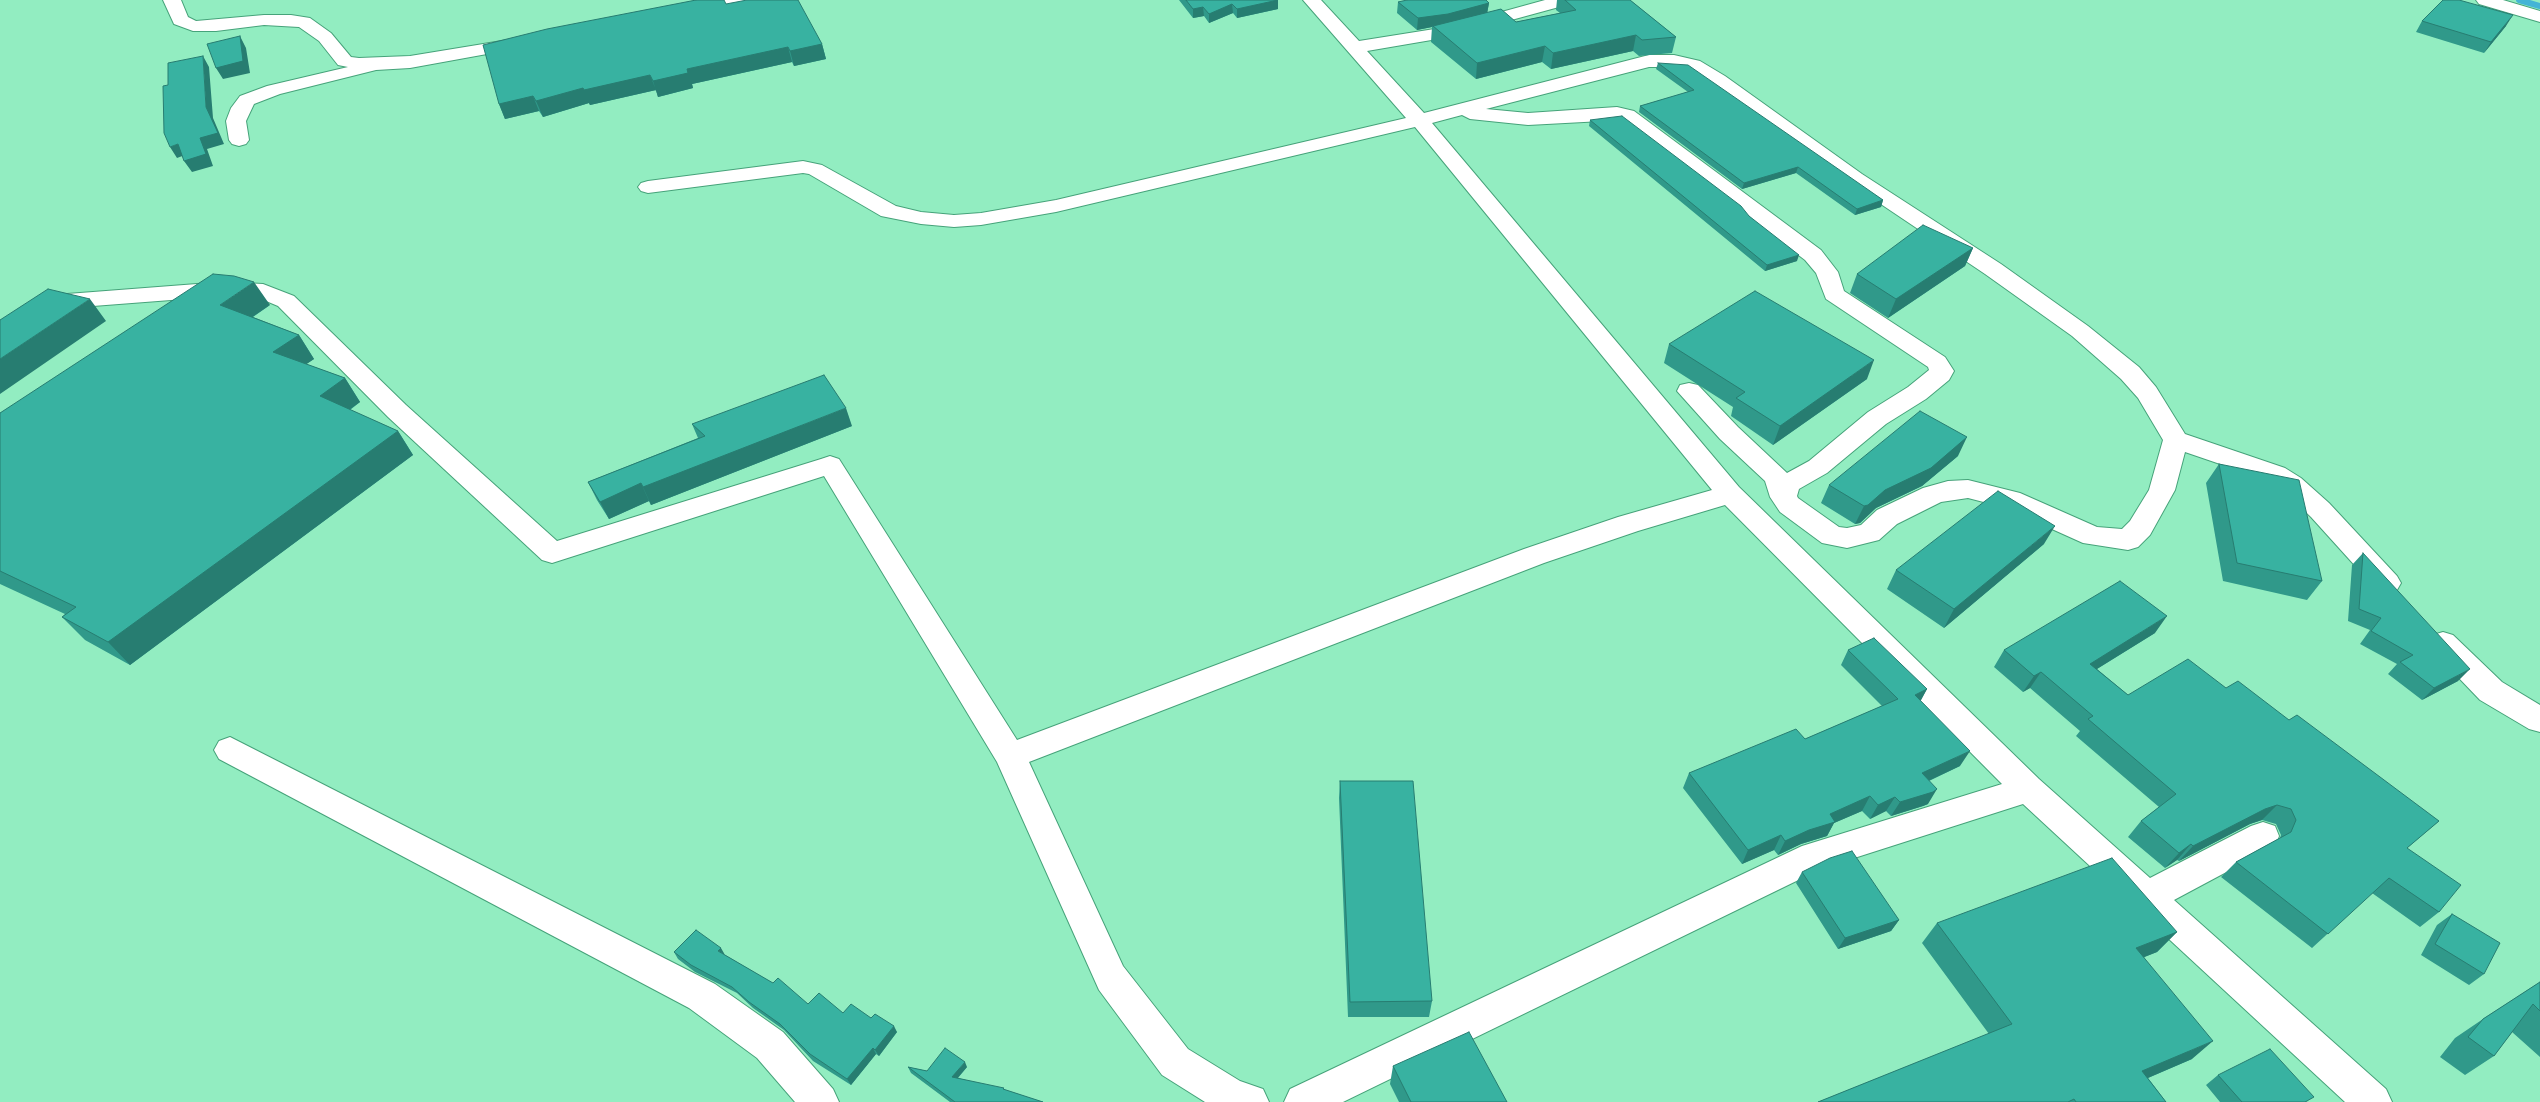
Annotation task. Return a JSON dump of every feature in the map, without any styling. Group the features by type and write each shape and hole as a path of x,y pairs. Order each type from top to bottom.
{"street":[{"path":"172,0 176,15 184,24 204,27 264,20 298,21 309,25 321,34 345,61 380,65"},
{"path":"672,13 738,0"},
{"path":"1312,0 1356,47 1420,121 1730,494 2028,789 2373,1102"},
{"path":"1356,47 1450,32 1564,0"},
{"path":"2485,0 2540,17"},
{"path":"239,140 236,121 241,108 247,100 256,96 380,65 540,39"},
{"path":"648,187 803,167 815,169 889,211 921,218 963,220 1056,206 1420,121 1648,61 1674,61 1693,65 1718,80 1855,178 1992,269 2096,344 2130,373 2147,393 2176,440 2276,474 2292,484 2320,510 2406,603"},
{"path":"1457,111 1528,119 1617,113 1627,114 1813,255 1827,272 1834,294 1937,362 1941,367 1940,374 1917,393 1877,418 1818,467 1788,484 1783,497"},
{"path":"67,301 223,289 263,291 286,300 397,411 552,553 830,465 1010,756 1111,978 1175,1062 1233,1098 1250,1102"},
{"path":"1689,390 1729,433 1777,477 1783,497 1812,523 1832,536 1847,538 1869,533 1887,517 1932,495 1948,490 1968,489 2011,500 2093,536 2128,540 2140,528 2162,490 2176,440"},
{"path":"1010,756 1534,556 1628,524 1730,494"},
{"path":"2425,623 2486,686 2540,720"},
{"path":"230,750 702,996 770,1045 820,1102"},
{"path":"1304,1102 1814,856 2028,789"},
{"path":"2147,897 2263,836"}],"building":[{"path":"696,0 724,0 726,4 747,0 798,0 822,44 790,51 788,47 687,69 688,73 653,81 650,75 584,90 583,88 536,101 533,96 499,104 483,45 547,29"},
{"path":"1186,0 1278,0 1237,9 1232,4 1209,14 1203,7 1193,9"},
{"path":"1407,0 1486,0 1489,3 1448,14 1418,18 1398,2"},
{"path":"1565,0 1630,0 1676,37 1642,40 1636,35 1553,53 1545,46 1477,63 1433,26 1501,9 1516,22 1576,10"},
{"path":"2443,0 2459,0 2513,15 2491,42 2422,21"},
{"path":"240,36 243,61 216,68 207,44"},
{"path":"203,56 206,107 218,133 200,138 206,154 184,161 178,144 170,147 164,133 163,86 168,85 168,63"},
{"path":"1658,63 1688,65 1883,200 1857,209 1798,167 1744,183 1640,106 1694,90"},
{"path":"1622,116 1741,206 1749,216 1799,255 1767,265 1590,120"},
{"path":"1923,225 1973,248 1896,299 1857,274"},
{"path":"213,274 234,276 254,282 220,305 299,335 273,352 345,378 320,396 398,431 108,642 62,617 76,607 0,571 0,413"},
{"path":"48,289 90,299 0,359 0,320"},
{"path":"1755,291 1874,360 1780,426 1736,398 1745,392 1669,344"},
{"path":"824,375 846,408 643,487 641,483 600,502 588,482 705,436 692,424"},
{"path":"1920,411 1967,437 1931,468 1885,490 1868,505 1864,506 1829,485"},
{"path":"2219,464 2299,480 2322,581 2237,563"},
{"path":"1998,491 2055,526 1954,609 1896,570"},
{"path":"2363,553 2470,669 2434,688 2400,662 2413,655 2371,631 2381,618 2359,609"},
{"path":"2120,581 2167,616 2090,664 2128,695 2188,659 2226,688 2238,681 2289,720 2297,715 2439,821 2407,848 2461,885 2439,912 2389,878 2328,934 2236,862 2291,832 2296,820 2291,809 2277,805 2265,809 2193,846 2191,844 2179,853 2141,821 2176,794 2088,719 2093,716 2041,672 2034,676 2004,650"},
{"path":"1874,638 1927,689 1915,695 1970,751 1922,773 1937,789 1933,792 1900,802 1895,797 1878,805 1870,796 1830,814 1835,822 1809,830 1785,841 1781,835 1748,850 1689,773 1796,729 1805,739 1898,699 1848,650"},
{"path":"1340,781 1413,781 1432,1001 1350,1002"},
{"path":"1852,851 1899,920 1845,938 1802,872 1830,858"},
{"path":"2112,858 2177,932 2136,948 2213,1041 2142,1071 2166,1102 2076,1102 2074,1099 2068,1102 1818,1102 2012,1024 1937,923"},
{"path":"2452,914 2500,943 2484,974 2435,944"},
{"path":"696,930 721,948 718,951 773,983 778,978 808,1004 819,993 843,1013 851,1004 871,1018 875,1014 894,1026 875,1050 873,1048 847,1079 810,1054 780,1024 749,1002 732,987 691,965 674,952"},
{"path":"2540,982 2540,1011 2533,1004 2494,1056 2468,1037 2483,1019"},
{"path":"1469,1032 1507,1102 1411,1102 1393,1066"},
{"path":"945,1048 965,1062 952,1077 1004,1088 1043,1102 955,1102 908,1067 927,1071"},
{"path":"2270,1049 2314,1097 2305,1102 2242,1102 2218,1075"}],"waterway":[{"path":"2519,0 2540,6"}]}
